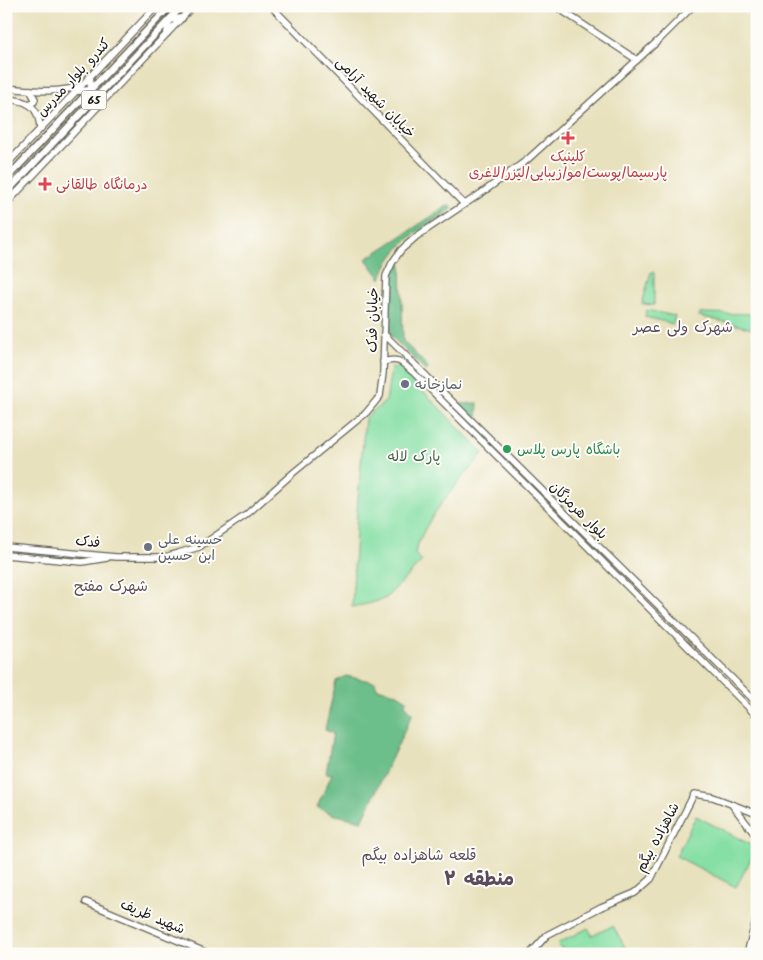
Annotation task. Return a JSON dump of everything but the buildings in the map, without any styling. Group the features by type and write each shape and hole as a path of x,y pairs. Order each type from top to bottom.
{"highway":[{"path":"754,954 757,947"}],"main road":[{"name":"65","path":"6,178 170,6"},
{"name":"65","path":"6,193 182,6"},
{"path":"168,33 169,20 182,18"},
{"path":"77,91 91,89 90,77"},
{"path":"86,108 99,107 100,94"},
{"path":"30,153 37,160"}],"street":[{"path":"6,204 193,6"},
{"name":"خیابان شهید آرامی","path":"270,6 464,204"},
{"path":"555,6 637,60"},
{"name":"خیابان فدک","path":"116,557 159,558 199,547 246,515 375,404 382,388 386,276 401,250 417,236 527,160 637,60 693,6"},
{"name":"کندرو بلوار مدرس","path":"6,165 154,7"},
{"path":"6,88 57,91 68,90 82,85"},
{"path":"28,104 34,102 35,99 30,90"},
{"path":"6,99 24,101 36,110 40,118 40,130"},
{"name":"بلوار هرمزگان","path":"384,334 757,703"},
{"name":"بلوار هرمزگان","path":"384,362 399,360 414,373 757,716"},
{"path":"414,373 419,368"},
{"name":"فدک","path":"6,547 116,557"},
{"name":"فدک","path":"6,555 82,562 116,557"},
{"name":"شاهزاده بیگم","path":"530,954 547,935 635,893 651,879 694,794 713,797 757,814"},
{"path":"731,804 755,834"},
{"name":"شهید ظریف","path":"86,902 210,954"},
{"path":"746,954 757,916"}],"green space":[{"path":"449,205 453,208 410,237 401,246 386,267 381,279 366,259"},
{"path":"401,262 403,341 429,368 426,371 390,333 390,285 396,268"},
{"path":"651,272 654,272 654,305 642,304"},
{"path":"646,310 675,316 673,324 645,317"},
{"path":"700,313 757,314 757,330 699,316"},
{"name":"پارک لاله","path":"397,366 483,453 444,500 427,526 415,553 422,561 386,598 352,607 357,511 365,418 386,401 391,369"},
{"path":"478,403 477,422 459,404"},
{"path":"346,676 375,682 377,688 396,693 407,700 404,704 413,713 362,821 332,814 317,807 332,774 326,773 333,733 325,730 336,681"},
{"path":"696,816 757,848 736,887 676,856"},
{"path":"613,926 629,954 564,954 565,952 557,944 588,928 592,935"}],"place":[{"name":"کلینیک پارسیما|پوست|مو|زیبایی|لیزر|لاغری","path":"568,138"},
{"name":"درمانگاه طالقانی","path":"45,184"},
{"name":"نمازخانه","path":"405,384"},
{"name":"باشگاه پارس پلاس","path":"507,449"},
{"name":"حسینه علی ابن حسین","path":"148,547"}],"district":[{"name":"شهرک ولی عصر","path":"683,327"},
{"name":"شهرک مفتح","path":"111,586"},
{"name":"قلعه شاهزاده بیگم","path":"419,855"},
{"name":"منطقه ۲","path":"479,878"}]}
